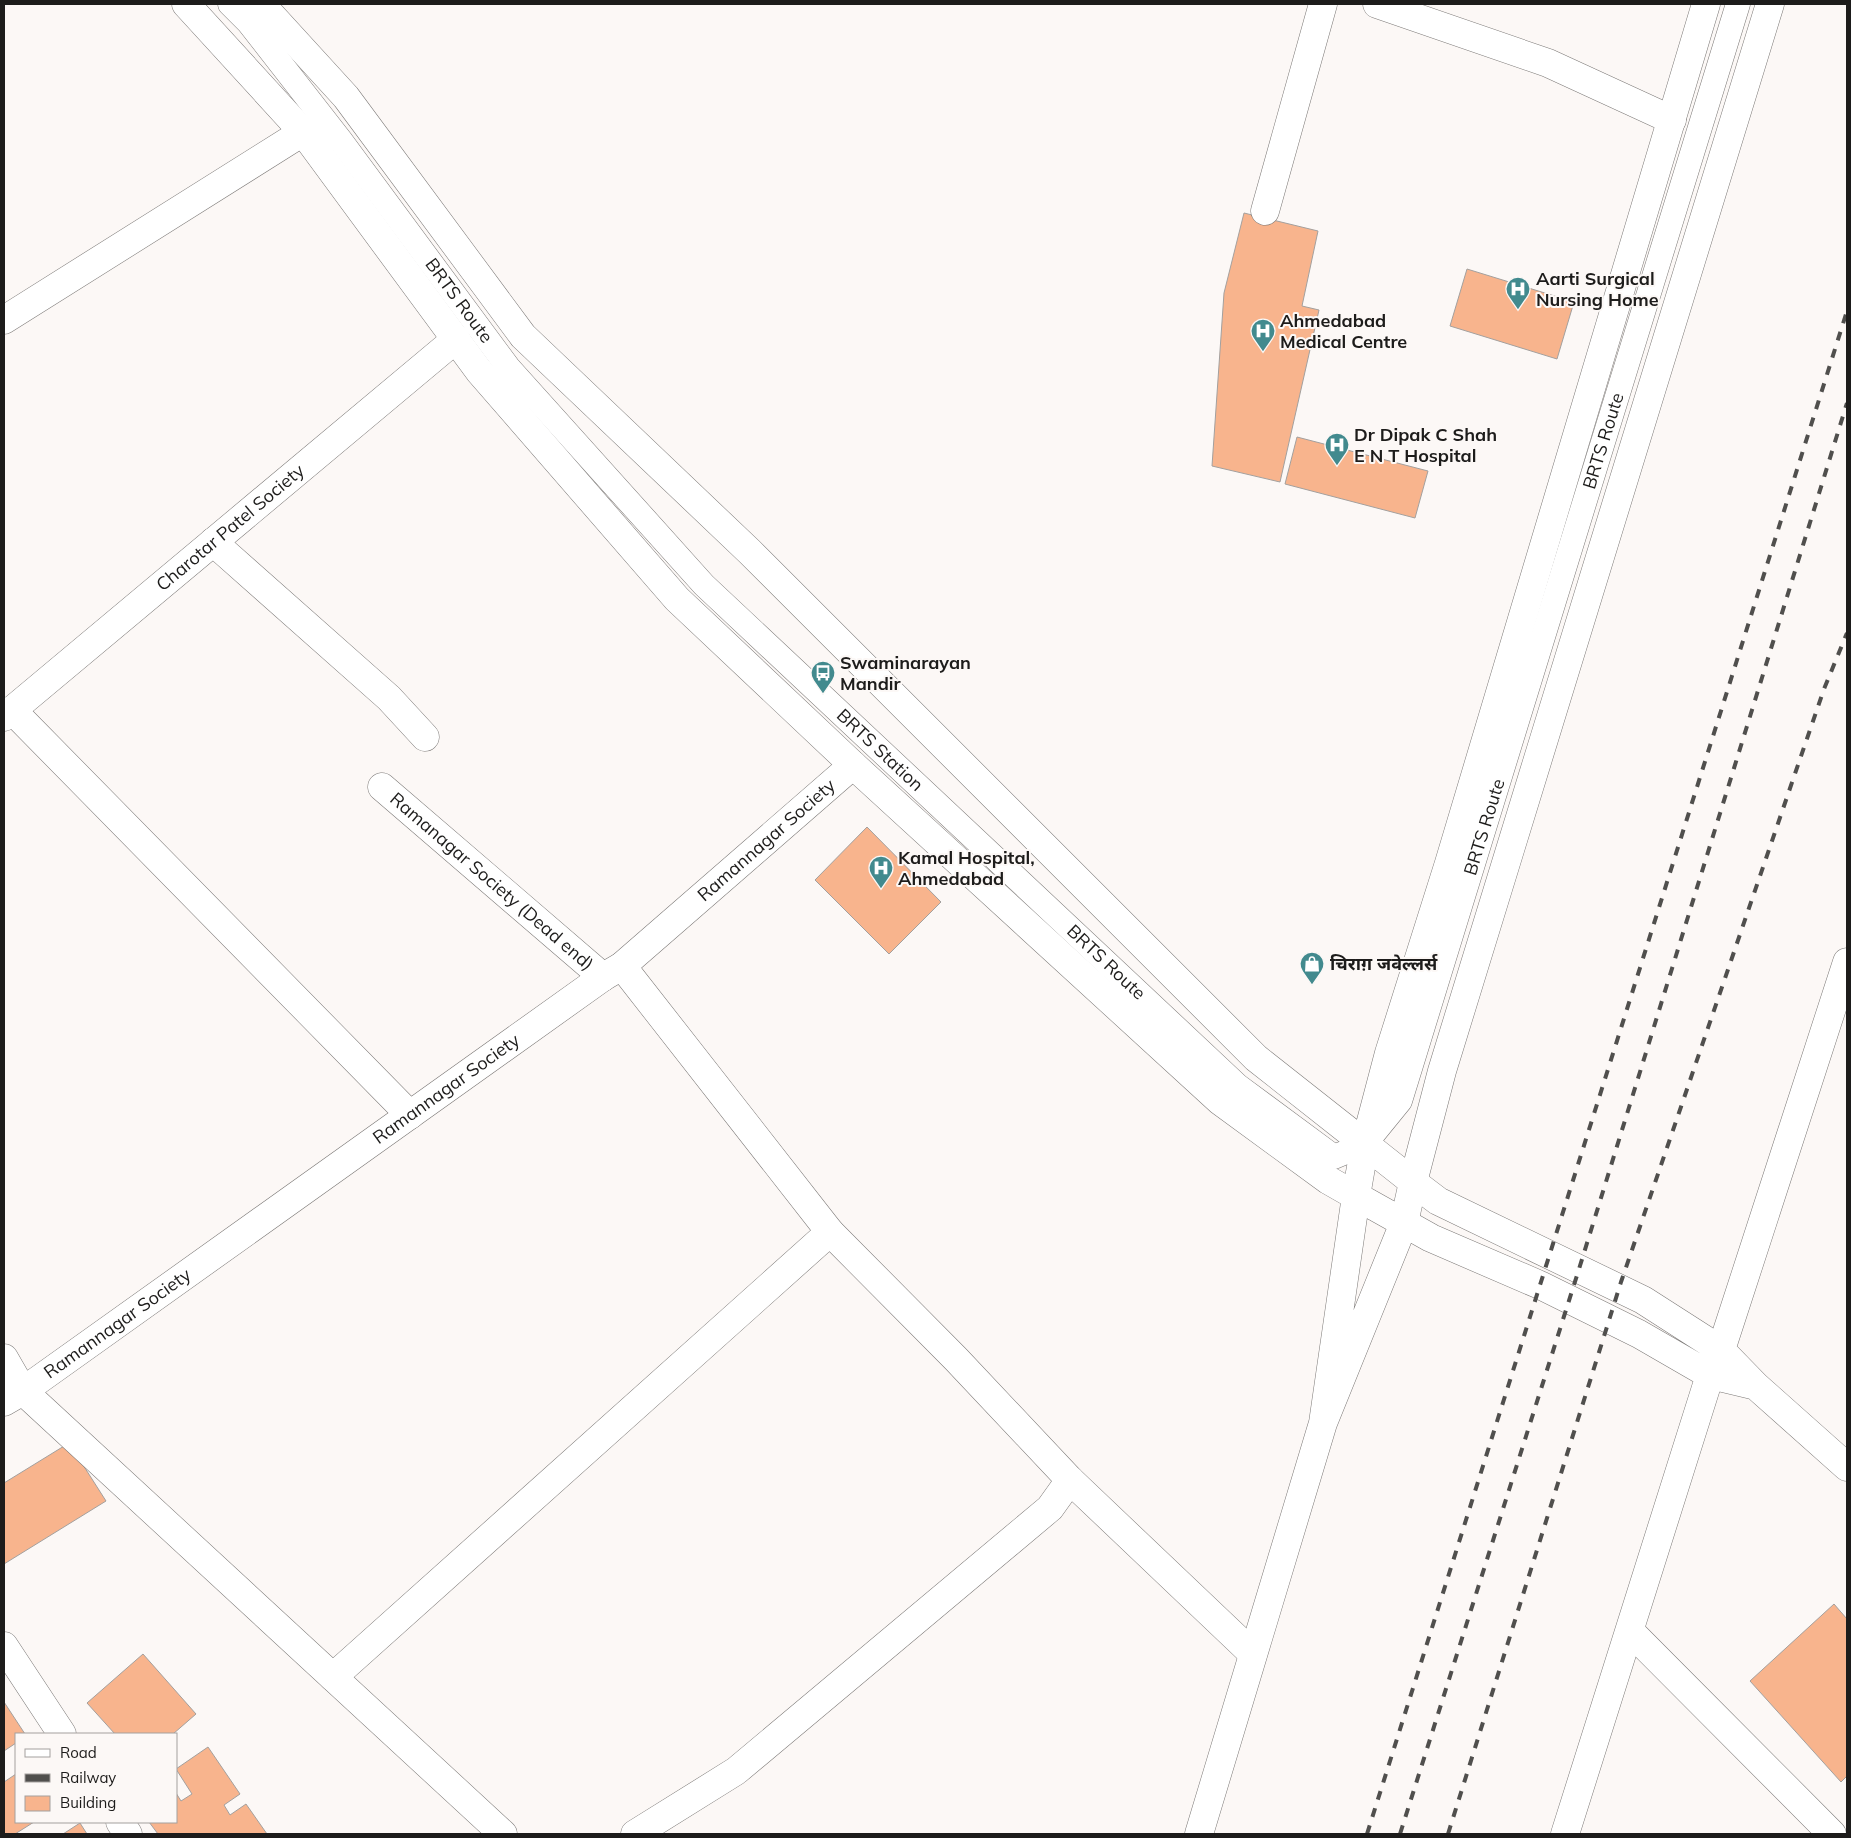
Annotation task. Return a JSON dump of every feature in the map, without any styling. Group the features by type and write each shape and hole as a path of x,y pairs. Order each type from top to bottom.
{"street":[{"path":"186,4 303,132 479,370 677,599 853,765 1220,1102 1328,1180 1431,1238 1540,1285 1639,1334 1710,1375 1756,1386"},
{"path":"261,4 346,97 522,336 756,559 1256,1058 1438,1201 1643,1300 1721,1350 1756,1386 1847,1467"},
{"path":"1265,211 1323,4"},
{"path":"1377,4 1548,63 1672,120"},
{"path":"1322,1423 1365,1144 1389,1053 1449,863 1706,4"},
{"path":"1199,1834 1322,1423 1404,1223 1442,1071 1770,4"},
{"path":"4,320 303,132"},
{"name":"Charotar Patel Society","path":"8,713 456,339"},
{"path":"213,542 389,698 425,737"},
{"path":"8,713 410,1115"},
{"name":"Ramannagar Society","path":"14,1397 612,971 853,765"},
{"name":"Ramanagar Society (Dead end)","path":"382,787 612,971 830,1232 956,1359 1070,1480 1252,1653"},
{"path":"1565,1834 1710,1375 1721,1350 1847,962"},
{"path":"332,1676 830,1232"},
{"path":"4,1358 14,1397 332,1676 503,1834"},
{"path":"635,1834 736,1771 1050,1508 1070,1480"},
{"path":"1630,1631 1832,1834"},
{"path":"4,1646 61,1733"},
{"path":"121,1823 128,1834"}],"lane":[{"name":"BRTS Route","path":"230,4 249,22 335,133 508,367 704,585"},
{"name":"BRTS Route","path":"969,836 1238,1086 1334,1158 1365,1144 1400,1101 1421,1039 1738,4"},
{"name":"BRTS Station","path":"704,585 823,694 969,836"}],"building":[{"path":"1244,213 1318,231 1302,306 1319,310 1280,482 1212,466 1224,293"},
{"path":"1467,269 1574,302 1557,359 1450,326"},
{"path":"1297,437 1428,471 1415,518 1285,484"},
{"path":"867,827 941,902 889,954 815,880"},
{"path":"69,1443 106,1501 4,1564 4,1483"},
{"path":"1834,1604 1847,1619 1847,1776 1841,1782 1750,1681"},
{"path":"143,1654 196,1714 174,1733 114,1733 87,1703"},
{"path":"4,1702 24,1733 15,1733 15,1744 4,1751"},
{"path":"208,1747 240,1794 224,1805 230,1815 246,1804 267,1834 158,1834 150,1823 178,1823 178,1796 181,1801 192,1794 178,1772 178,1768"},
{"path":"15,1775 15,1823 32,1823 15,1834 4,1834 4,1782"},
{"path":"80,1823 87,1834 63,1834"}],"railway":[{"path":"1367,1834 1847,311"},
{"path":"1400,1834 1579,1269 1847,403"},
{"path":"1448,1834 1621,1282 1824,689 1847,633"}],"place":[{"name":"Aarti Surgical Nursing Home","path":"1518,310"},
{"name":"Ahmedabad Medical Centre","path":"1263,352"},
{"name":"Dr Dipak C Shah E N T Hospital","path":"1337,466"},
{"name":"Swaminarayan Mandir","path":"823,694"},
{"name":"Kamal Hospital, Ahmedabad","path":"881,889"},
{"name":"चिराग़ जवेल्लर्स","path":"1312,985"}]}
